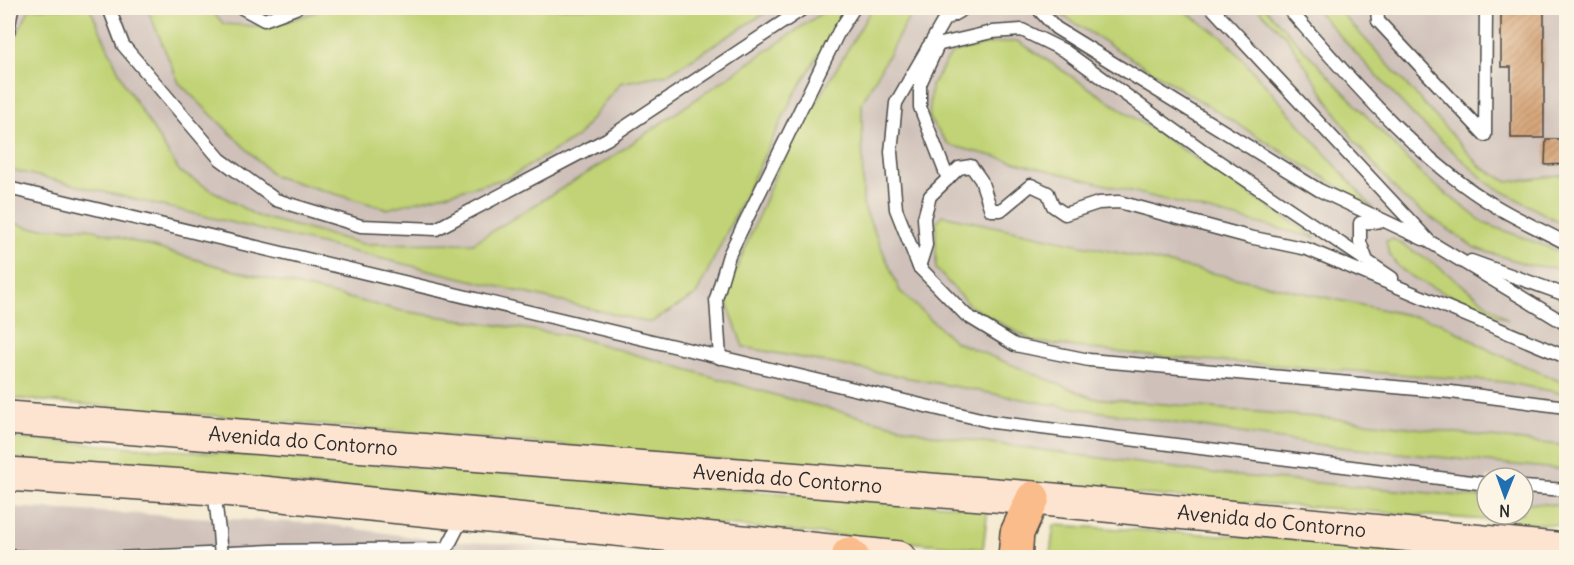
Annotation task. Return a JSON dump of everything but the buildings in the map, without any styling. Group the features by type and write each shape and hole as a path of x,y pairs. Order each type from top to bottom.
{"highway":[{"path":"1015,558 1017,533 1033,498"}],"street":[{"name":"Avenida do Contorno","path":"8,418 1033,498 1566,550"},
{"path":"8,474 214,488 851,556 899,558"}],"lane":[{"path":"8,32 12,8"},
{"path":"109,8 123,45 220,159 276,200 361,226 436,229 608,139 804,8"},
{"path":"242,8 264,20 296,8"},
{"path":"720,358 716,299 729,255 839,31 854,8"},
{"path":"948,179 920,107 920,84 944,20 965,8"},
{"path":"1043,8 1040,11 1066,34 1319,190 1430,242 1566,324"},
{"path":"1212,8 1430,242"},
{"path":"1288,8 1355,85 1439,165 1495,207 1566,243"},
{"path":"1377,8 1378,21 1485,135 1486,8"},
{"path":"1414,293 1212,157 1065,51 1022,30 992,32 933,46 896,103 891,152 896,209 919,267 966,315 1015,345 1089,360 1451,392 1566,407"},
{"path":"919,267 926,245 924,218 930,196 959,168 971,166 981,180 991,210 1001,210 1031,185 1048,193 1053,206 1065,214 1098,203 1119,202 1249,237 1308,249 1566,357"},
{"path":"8,188 993,422 1475,482"},
{"path":"1368,262 1360,243 1360,223 1385,221"},
{"path":"1541,230 1566,235"},
{"path":"1446,252 1566,295"},
{"path":"214,488 222,558"},
{"path":"1535,488 1566,490"},
{"path":"116,558 272,551 444,553 465,513"},
{"path":"8,556 34,558"}],"shaded area":[{"path":"8,8 1566,8 1566,525 1535,522 1535,466 1475,466 1475,517 8,388"},
{"path":"8,507 324,524 433,540 541,546 614,557 8,557"}],"green space":[{"path":"30,8 90,8 125,85 180,172 257,216 363,244 473,243 600,165 829,8 847,8 793,97 696,295 650,323 8,169 8,53"},
{"path":"147,8 209,8 224,24 269,27 328,8 773,8 668,74 620,83 577,137 508,178 387,209 274,176 179,83"},
{"path":"872,8 914,8 862,103 863,205 900,291 954,341 1093,398 1349,420 1566,446 1566,470 1320,445 1049,404 743,347 725,297 778,168"},
{"path":"1050,8 1180,8 1224,38 1373,208"},
{"path":"1257,8 1265,8 1422,175 1484,223 1566,254 1566,269 1529,265 1475,248 1403,198 1355,142 1286,36"},
{"path":"1314,8 1337,8 1481,167 1508,182 1566,174 1566,226 1489,184 1415,117"},
{"path":"1018,41 1316,238 949,145 929,119 931,86 951,54 988,44"},
{"path":"942,215 1440,322 1491,351 1566,384 1566,394 1504,382 1150,356 1035,342 970,306 936,269 936,223"},
{"path":"8,221 31,228 88,228 232,270 402,311 572,336 782,397 938,436 1227,475 1475,497 1475,519 1069,489 8,398"},
{"path":"1393,239 1435,264 1508,320 1433,288 1406,273 1388,251 1386,241"},
{"path":"8,438 988,508 983,549 8,458"},
{"path":"1535,503 1566,506 1566,526 1535,524"},
{"path":"1054,525 1560,555 1558,558 1088,558 1050,554"}]}
